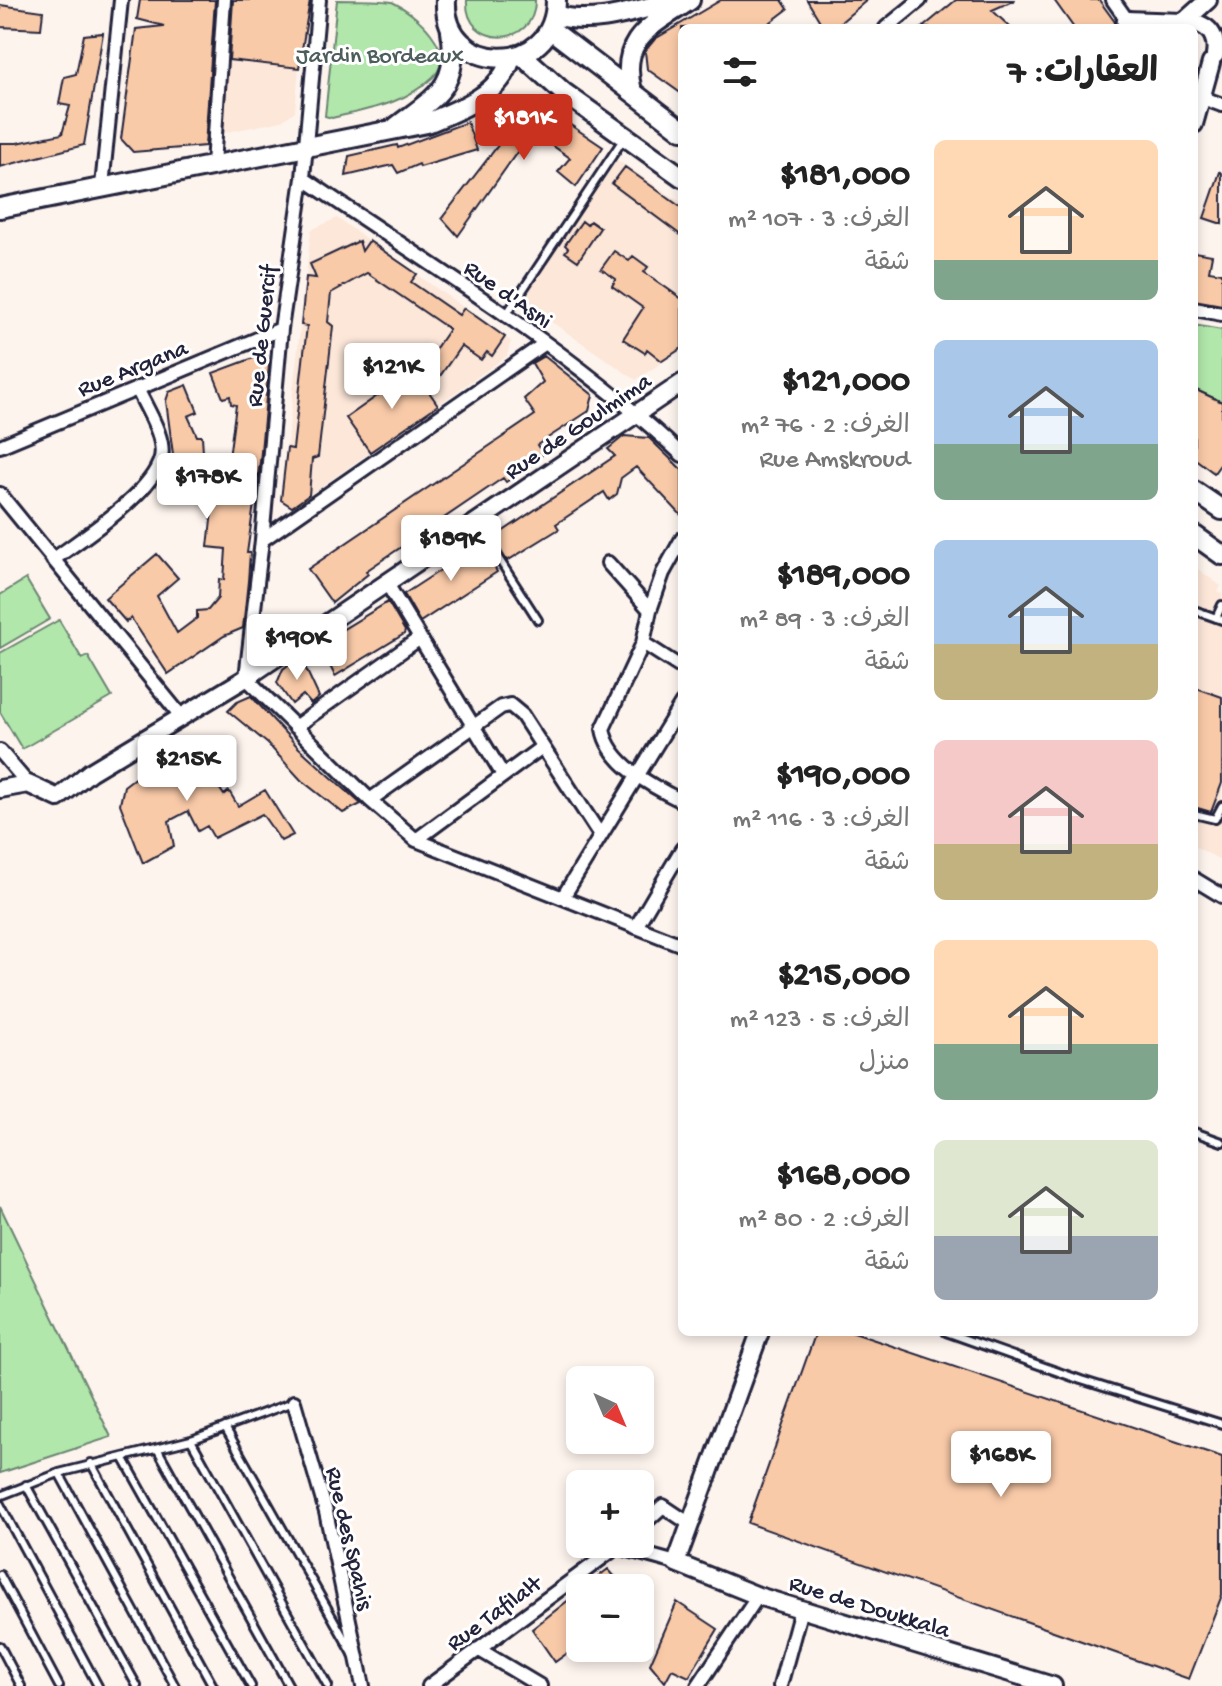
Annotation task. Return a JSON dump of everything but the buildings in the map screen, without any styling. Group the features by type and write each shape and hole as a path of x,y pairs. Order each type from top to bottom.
{"main road":[{"path":"432,0 447,12 463,44 479,54 516,56 624,138 678,174"},
{"path":"553,15 571,20 593,19 676,0"},
{"path":"632,91 627,62 631,47 690,0"},
{"path":"396,127 424,105 449,79 454,59 447,12"},
{"path":"0,208 427,123 478,99 500,80 516,56 539,44 553,15"},
{"path":"553,15 632,91 678,127"},
{"path":"1198,494 1222,510"},
{"path":"1198,538 1222,555"}],"street":[{"path":"102,186 121,0"},
{"path":"213,165 224,0"},
{"name":"Rue de Guercif","path":"246,678 281,329 303,178 303,147 319,0"},
{"path":"891,24 920,0"},
{"path":"1113,0 1127,24"},
{"path":"1181,24 1208,0"},
{"path":"1198,24 1211,31 1217,46 1198,93 1222,105"},
{"path":"1198,69 1216,53"},
{"name":"Rue d'Asni","path":"303,178 544,344 637,413 678,451"},
{"path":"1198,310 1222,314"},
{"name":"Rue Argana","path":"0,446 281,329"},
{"path":"262,540 544,344"},
{"name":"Rue de Goulmima","path":"28,784 58,798 90,772 246,678 678,386"},
{"path":"53,560 135,496 154,473 162,457 159,439 137,388"},
{"path":"0,494 181,716"},
{"path":"678,546 663,573 643,643 604,721 604,735 611,750 637,775 678,799"},
{"path":"608,563 650,610"},
{"path":"386,582 503,775"},
{"path":"295,727 420,638"},
{"path":"643,643 678,665"},
{"path":"246,678 370,800 416,840 678,943"},
{"path":"370,800 501,707 514,707 600,835"},
{"path":"563,897 678,709"},
{"path":"416,840 542,747"},
{"path":"0,751 28,784"},
{"path":"0,789 28,784"},
{"path":"636,927 678,856"},
{"path":"1198,881 1222,896"},
{"path":"654,1556 676,1563 759,1336"},
{"name":"Rue des Spahis","path":"294,1402 326,1512 363,1686"},
{"path":"654,1514 663,1506 690,1524"},
{"name":"Rue Tafilalt","path":"429,1686 603,1558"},
{"name":"Rue de Doukkala","path":"676,1563 758,1596 1028,1682 1053,1686"},
{"path":"698,1686 758,1596"},
{"path":"780,1686 801,1609"},
{"path":"478,1649 540,1686"}],"lane":[{"path":"504,317 624,138"},
{"path":"475,522 538,620"},
{"path":"1198,611 1219,619 1222,605"},
{"path":"1198,815 1215,819 1222,806"},
{"path":"1198,1133 1222,1142"},
{"path":"957,1336 1081,1380 1222,1424"},
{"path":"0,1496 91,1463 191,1440 294,1402"},
{"path":"225,1427 328,1615 356,1659"},
{"path":"191,1440 328,1686"},
{"path":"158,1450 289,1686"},
{"path":"123,1457 251,1686"},
{"path":"91,1463 213,1686"},
{"path":"59,1473 175,1686"},
{"path":"26,1485 137,1686"},
{"path":"0,1504 98,1686"},
{"path":"0,1575 59,1686"},
{"path":"0,1646 21,1686"}],"shaded area":[{"path":"227,60 299,68 295,111 282,121 223,133"},
{"path":"617,160 678,200 678,352 636,380 521,301"},
{"path":"337,218 511,341 507,356 292,507 281,500 311,230"},
{"path":"1198,569 1221,586 1218,592 1222,593 1222,861 1198,848"}],"green space":[{"name":"Jardin Bordeaux","path":"337,0 392,2 411,14 438,44 440,67 433,77 411,94 386,104 332,118 325,116"},
{"path":"467,0 535,0 532,16 524,28 500,37 476,28 469,16"},
{"path":"1198,326 1222,330 1222,402 1198,391"},
{"path":"26,579 50,619 0,648 0,595"},
{"path":"59,620 82,659 88,656 112,697 22,749 0,712 0,653"},
{"path":"0,1206 111,1437 0,1473"}]}
